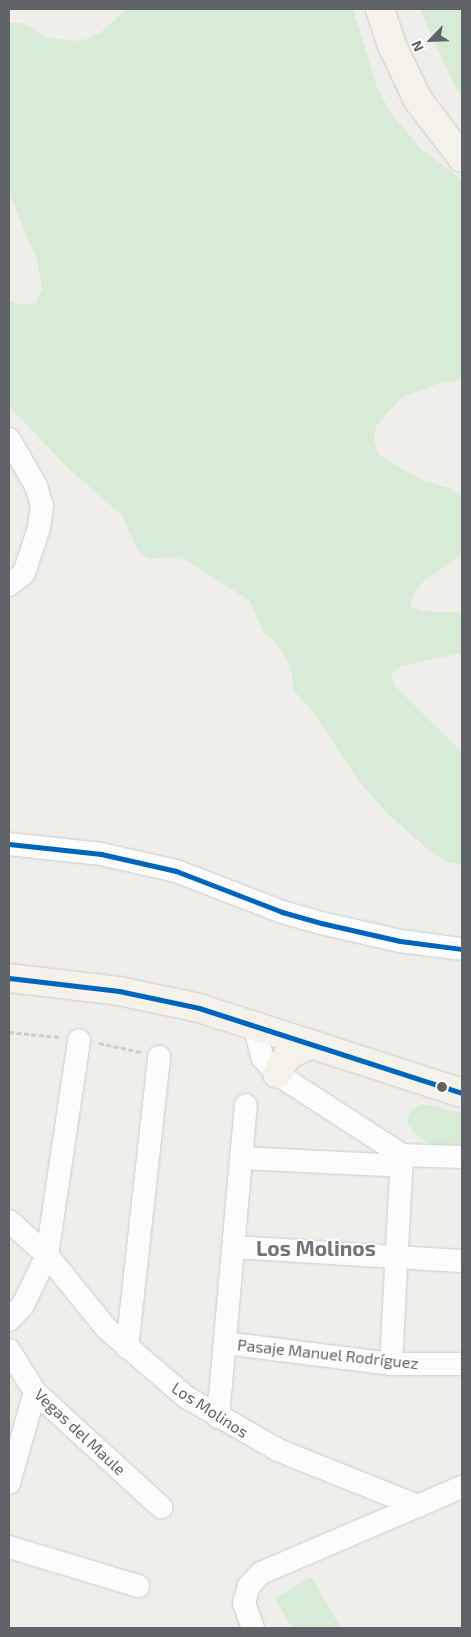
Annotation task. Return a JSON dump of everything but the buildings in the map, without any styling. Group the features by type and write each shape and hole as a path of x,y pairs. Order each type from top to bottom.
{"main road":[{"path":"380,9 390,43 418,100 462,158"},
{"path":"9,978 119,991 199,1008 255,1028 312,1044 462,1093"},
{"path":"277,1074 288,1055 312,1044"}],"street":[{"path":"9,439 16,458 36,486 41,513 24,573 9,585"},
{"path":"9,844 101,854 176,871 282,912 321,923 400,941 462,949"},
{"path":"255,1028 262,1057 277,1074 402,1160"},
{"path":"9,1320 23,1306 47,1255 79,1040"},
{"path":"127,1348 159,1057"},
{"path":"218,1418 246,1105"},
{"path":"241,1158 402,1160 462,1157"},
{"path":"391,1364 402,1160"},
{"name":"Los Molinos","path":"9,1221 47,1255 88,1309 127,1348 218,1418 278,1450 418,1506"},
{"path":"233,1247 398,1259 462,1261"},
{"name":"Pasaje Manuel Rodríguez","path":"225,1344 391,1364 462,1364"},
{"name":"Vegas del Maule","path":"9,1350 35,1392 161,1507"},
{"path":"9,1483 35,1392"},
{"path":"254,1628 244,1603 249,1586 261,1573 462,1487"},
{"path":"9,1546 138,1586"}],"green space":[{"path":"127,9 353,9 377,88 391,113 419,147 462,180 462,379 439,383 401,398 376,426 374,439 378,454 423,481 450,488 462,497 462,554 423,582 415,592 410,606 422,611 462,613 462,653 401,666 391,673 395,686 462,752 462,865 446,862 424,846 387,813 358,780 314,713 294,691 291,667 275,641 263,632 250,601 180,556 150,559 138,551 122,515 69,469 9,406 9,301 23,305 36,303 42,289 37,260 9,193 9,23 23,23 45,37 73,41 88,39 100,33"},
{"path":"420,9 462,9 462,96 456,89"},
{"path":"421,1104 462,1113 462,1147 436,1149 415,1134 407,1123 410,1111"},
{"path":"311,1577 341,1628 292,1628 275,1598"}],"transit line":[{"path":"9,844 101,854 176,871 282,912 321,923 400,941 462,949"},
{"path":"9,978 119,991 199,1008 462,1093"}],"district":[{"name":"Los Molinos","path":"316,1248"}]}
